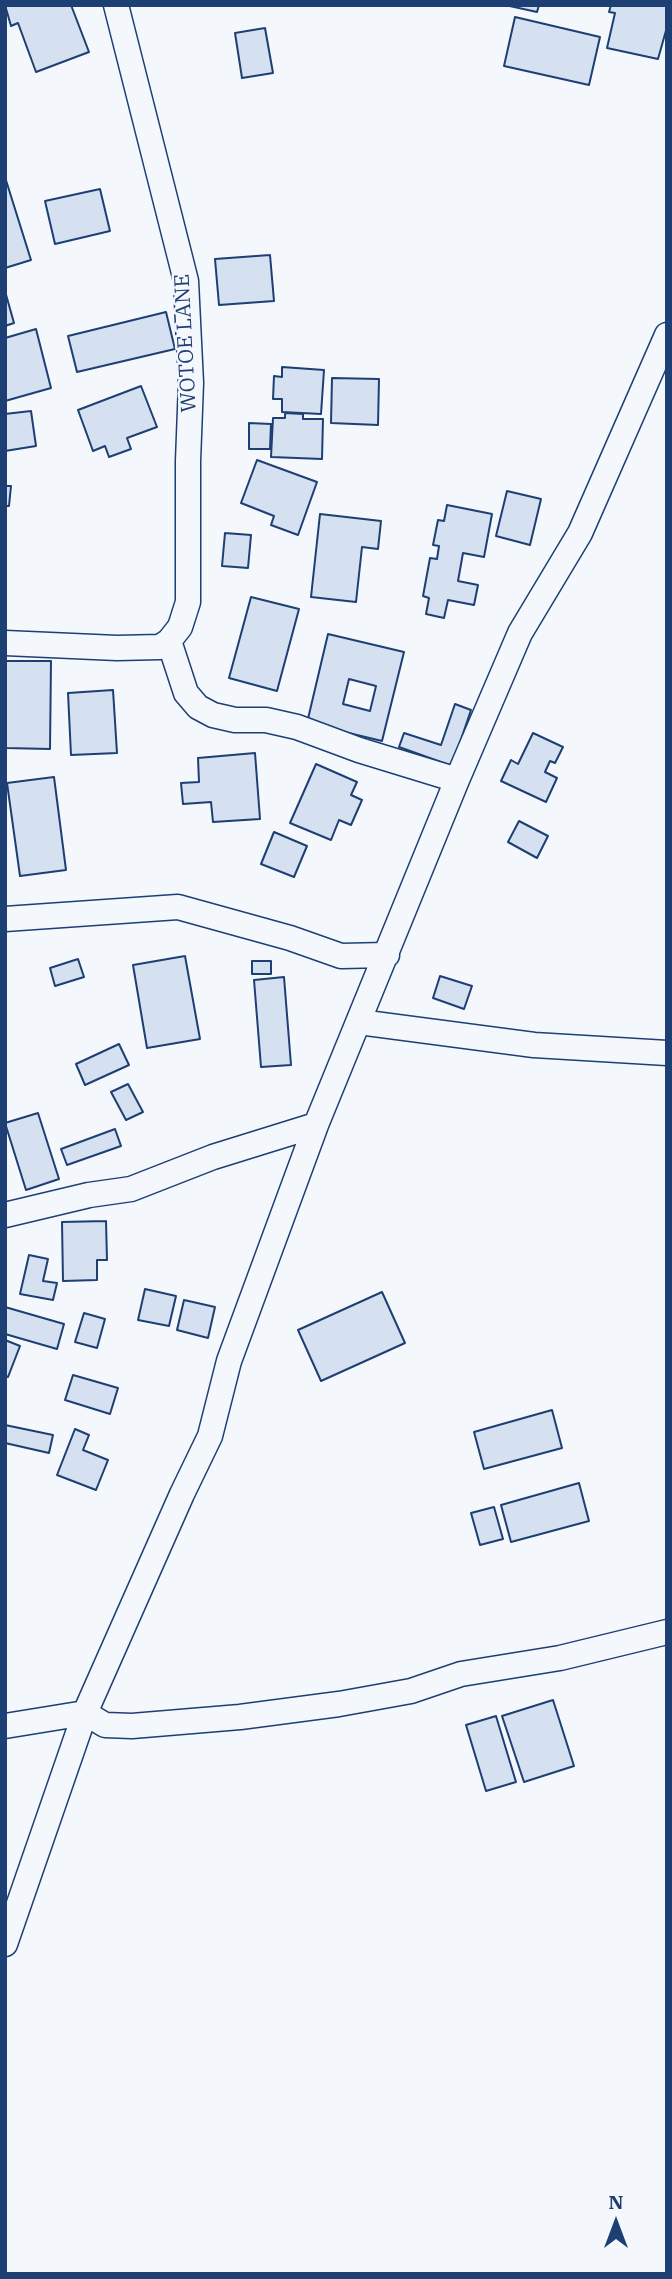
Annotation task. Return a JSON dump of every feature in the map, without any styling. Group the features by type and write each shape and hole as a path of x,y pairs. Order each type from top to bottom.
{"street":[{"name":"WOTOE LANE","path":"116,5 186,281 191,383 188,601 180,626 169,641"},
{"path":"5,1944 85,1713 210,1436 229,1361 316,1125 457,780 520,633 580,533 667,335"},
{"path":"5,643 117,648 160,647 169,641 186,693 198,706 213,715 235,720 266,720 297,727 359,750 457,780"},
{"path":"5,919 178,907 341,956 387,955"},
{"path":"359,1023 534,1045 667,1054"},
{"path":"5,1214 76,1197 131,1189 213,1157 316,1125"},
{"path":"5,1726 85,1713 105,1724 132,1726 240,1717 339,1704 411,1690 461,1674 560,1658 667,1632"}],"building":[{"path":"5,5 71,5 89,52 36,72 18,23 11,26"},
{"path":"505,5 539,5 537,12"},
{"path":"611,5 667,5 667,27 658,59 607,48 615,13 609,12"},
{"path":"515,17 600,37 589,85 504,66"},
{"path":"265,28 273,73 242,78 235,33"},
{"path":"5,177 31,260 5,268"},
{"path":"100,189 110,231 55,244 45,201"},
{"path":"270,255 274,301 219,305 215,259"},
{"path":"5,291 14,323 5,326"},
{"path":"166,312 175,349 77,372 68,336"},
{"path":"36,329 51,388 5,401 5,338"},
{"path":"282,367 324,370 321,414 282,412 282,399 273,399 274,376 282,377"},
{"path":"332,378 379,379 378,425 331,423"},
{"path":"141,386 157,427 127,438 131,449 109,457 105,446 93,451 78,410"},
{"path":"31,411 36,446 5,451 5,414"},
{"path":"285,413 303,414 303,419 323,419 322,459 271,457 273,418 285,418"},
{"path":"249,423 271,424 270,449 249,449"},
{"path":"257,460 317,482 298,535 271,525 274,516 241,503"},
{"path":"5,486 11,486 9,506 5,506"},
{"path":"507,491 541,499 530,545 496,536"},
{"path":"447,505 492,514 484,557 463,553 458,581 478,585 474,605 448,600 444,618 426,614 429,598 423,596 430,558 437,559 439,546 433,545 438,520 444,521"},
{"path":"320,514 381,521 378,549 362,547 356,602 311,597"},
{"path":"225,533 251,535 248,568 222,566"},
{"path":"251,597 299,609 277,691 229,678"},
{"path":"328,634 404,652 382,741 307,723","holes":["349,679 376,686 370,711 343,704"]},
{"path":"5,661 51,661 50,749 5,748"},
{"path":"113,690 117,753 71,755 68,693"},
{"path":"455,704 471,710 452,766 399,747 404,733 441,745"},
{"path":"533,733 563,747 555,763 550,761 545,772 557,778 546,802 501,781 511,760 518,764"},
{"path":"255,753 260,819 213,822 211,802 183,804 181,783 199,782 198,758"},
{"path":"316,764 357,782 351,795 362,800 351,825 339,820 331,840 290,823"},
{"path":"54,777 66,870 20,876 7,783"},
{"path":"519,821 548,836 537,858 508,842"},
{"path":"274,832 307,846 294,877 261,864"},
{"path":"185,956 200,1039 147,1048 133,965"},
{"path":"78,959 84,977 55,986 50,968"},
{"path":"252,961 271,961 271,974 252,974"},
{"path":"440,976 472,986 464,1009 433,998"},
{"path":"284,977 291,1065 261,1067 254,980"},
{"path":"119,1044 129,1065 85,1085 76,1064"},
{"path":"128,1084 143,1112 126,1120 111,1092"},
{"path":"38,1113 59,1179 26,1190 5,1123"},
{"path":"115,1129 121,1146 67,1165 61,1149"},
{"path":"106,1221 107,1260 97,1260 97,1280 63,1281 62,1222"},
{"path":"29,1255 48,1259 43,1281 57,1283 53,1300 20,1294"},
{"path":"145,1289 176,1296 169,1326 138,1320"},
{"path":"382,1292 405,1343 321,1381 298,1330"},
{"path":"184,1300 215,1307 208,1338 177,1330"},
{"path":"5,1307 64,1324 57,1349 5,1334"},
{"path":"84,1313 105,1319 97,1348 75,1342"},
{"path":"5,1340 20,1346 8,1377 5,1376"},
{"path":"73,1375 118,1388 110,1414 65,1400"},
{"path":"552,1410 562,1448 484,1469 474,1432"},
{"path":"5,1425 53,1435 49,1453 5,1443"},
{"path":"75,1429 89,1435 83,1450 108,1460 96,1490 57,1475"},
{"path":"579,1483 589,1521 511,1542 501,1505"},
{"path":"494,1507 503,1539 480,1545 471,1513"},
{"path":"553,1700 574,1766 524,1782 502,1716"},
{"path":"496,1716 516,1782 486,1791 466,1725"}]}
